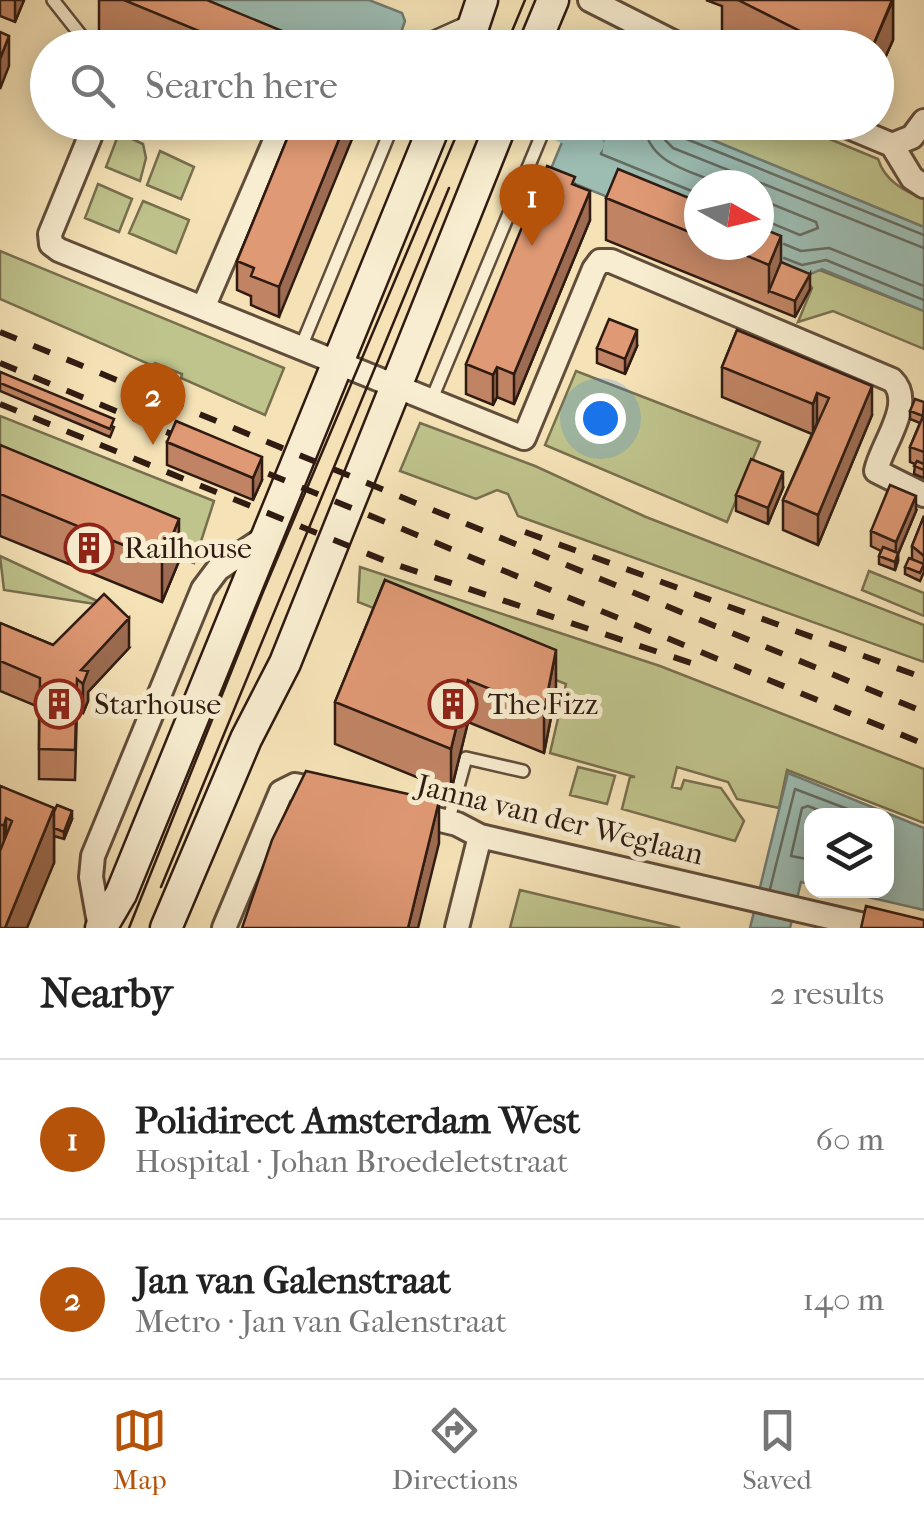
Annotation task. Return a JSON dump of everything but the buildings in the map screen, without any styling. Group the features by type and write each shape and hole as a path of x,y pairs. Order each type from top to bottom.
{"main road":[{"path":"540,30 553,0"},
{"path":"100,928 121,894 429,140"},
{"path":"166,928 246,740 285,664 495,140"}],"street":[{"path":"590,0 649,30"},
{"path":"892,145 912,137 924,121"},
{"path":"89,140 50,234 51,244 524,438 594,269 600,260 611,261 892,380 898,386 901,402 876,471 924,495"},
{"path":"204,308 275,140"},
{"path":"880,140 892,145 912,178 924,186"},
{"path":"224,928 278,796 290,786 348,797"},
{"name":"Janna van der Weglaan","path":"385,806 448,822 480,836 794,910 832,923 877,928"},
{"path":"457,928 480,836"}],"lane":[{"path":"53,0 77,30"},
{"path":"446,30 478,23"},
{"path":"301,347 387,140"},
{"path":"431,401 539,140"},
{"path":"448,822 466,758 522,771"}],"green space":[{"path":"116,140 143,144 146,158 140,181 106,167"},
{"path":"712,140 832,140 878,159 896,184 924,199 924,227"},
{"path":"160,151 194,167 181,199 147,185"},
{"path":"98,184 132,199 119,232 85,218"},
{"path":"143,201 189,220 176,253 129,233"},
{"path":"0,251 284,368 265,415 181,378 182,374 155,363 153,366 0,299"},
{"path":"817,269 924,311 924,349 833,311 798,322 812,288 804,277"},
{"path":"576,371 760,442 727,522 545,445"},
{"path":"0,416 214,501 194,563 0,483"},
{"path":"420,423 535,466 646,517 924,625 924,662 518,516 508,494 497,490 476,499 400,471"},
{"path":"0,556 108,606 4,590"},
{"path":"360,567 660,666 924,769 924,823 894,811 894,808 787,770 779,808 737,799 728,782 677,767 672,787 681,789 684,780 721,788 744,821 735,841 622,809 630,777 635,777 550,753 566,684 358,602"},
{"path":"869,571 924,593 924,616 862,590"},
{"path":"578,767 615,776 607,804 570,795"},
{"path":"520,890 680,928 510,928"}],"water":[{"path":"128,0 369,0 402,13 405,21 402,30 201,30"},
{"path":"563,140 712,140 924,227 924,311 822,269 804,277 763,260 774,260 774,170 684,170 684,228 550,171"},
{"path":"788,773 875,808 804,808 804,883 801,882 790,928 750,928"},
{"path":"894,816 924,828 924,910 872,898 894,898"}],"waterway":[{"path":"583,140 593,144"}],"tram line":[{"path":"512,30 525,0"},
{"path":"129,928 263,592 454,140"},
{"path":"161,887 449,188"}],"railway":[{"path":"0,332 924,712"},
{"path":"0,363 198,445"},
{"path":"0,404 388,562 697,665"},
{"path":"235,460 924,744"},
{"path":"525,532 924,678"}],"place":[{"name":"Polidirect Amsterdam West","path":"532,246"},
{"name":"Jan van Galenstraat","path":"153,445"},
{"name":"Railhouse","path":"89,548"},
{"name":"Starhouse","path":"59,704"},
{"name":"The Fizz","path":"453,704"}]}
